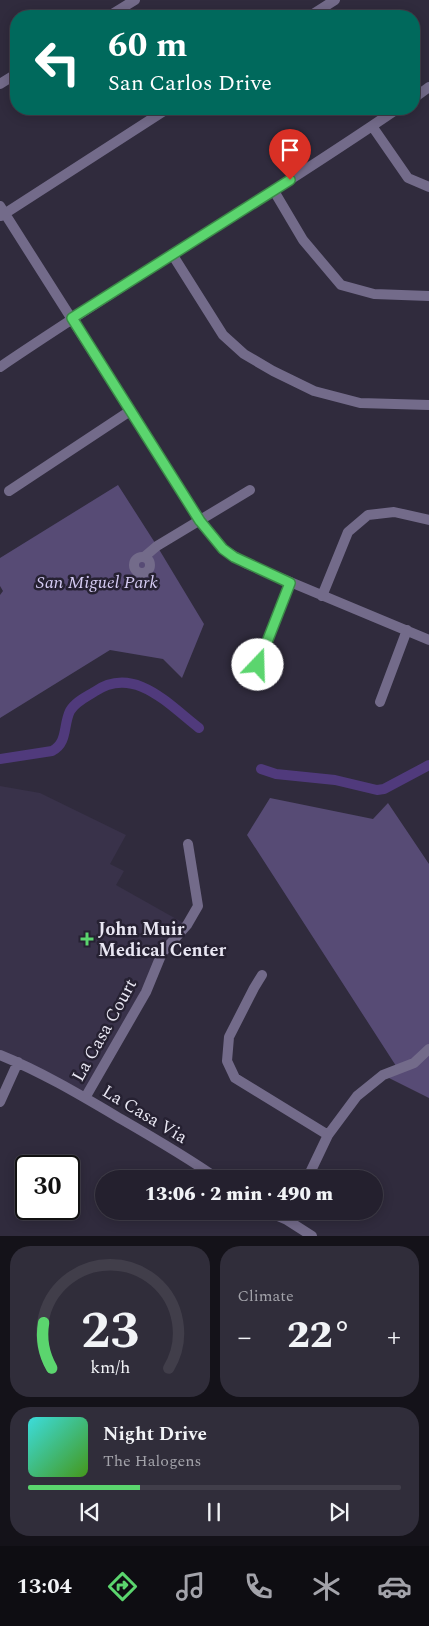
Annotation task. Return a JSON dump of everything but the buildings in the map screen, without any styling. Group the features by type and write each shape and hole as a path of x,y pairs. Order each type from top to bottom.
{"street":[{"path":"118,10 134,0"},
{"path":"319,10 335,0"},
{"path":"157,115 2,212 72,318 200,521 223,549 234,557 290,583 429,640"},
{"path":"0,367 72,318 274,191 388,115"},
{"path":"372,126 408,178 429,188"},
{"path":"274,191 303,240 341,285 374,294 429,296"},
{"path":"172,254 223,335 244,354 273,371 314,391 360,403 429,404"},
{"path":"9,491 130,410"},
{"path":"144,557 158,546 250,490"},
{"path":"322,596 348,532 368,515 394,512 429,520"},
{"path":"258,665 290,583"},
{"path":"380,702 407,630"},
{"name":"La Casa Court","path":"85,1098 146,992 162,953 187,925 198,906 188,844"},
{"path":"262,975 229,1036 227,1061 235,1078 328,1134"},
{"path":"310,1170 328,1134 357,1096 384,1075 414,1063 429,1049"},
{"name":"La Casa Via","path":"0,1055 18,1062 85,1098 205,1170"},
{"path":"0,1102 18,1062"},
{"path":"294,1220 312,1236"}],"shaded area":[{"name":"John Muir Medical Center","path":"0,786 40,793 126,835 110,864 124,871 116,885 187,925 162,953 85,1098 0,1055"}],"green space":[{"name":"San Miguel Park","path":"118,485 204,624 182,678 163,659 110,650 0,718 0,595 3,591 0,586 0,558"},
{"path":"270,798 373,819 388,803 429,864 429,1098 383,1075 398,1069 247,835"}],"waterway":[{"path":"0,759 52,751 57,748 63,739 68,716 72,708 84,698 109,685 123,683 137,685 150,691 199,728"},
{"path":"261,769 276,774 335,780 377,790 384,789 429,765"}],"place":[{"name":"John Muir Medical Center","path":"87,939"}],"route":[{"path":"258,665 290,583 247,564 223,549 200,521 72,318 290,180"}]}
